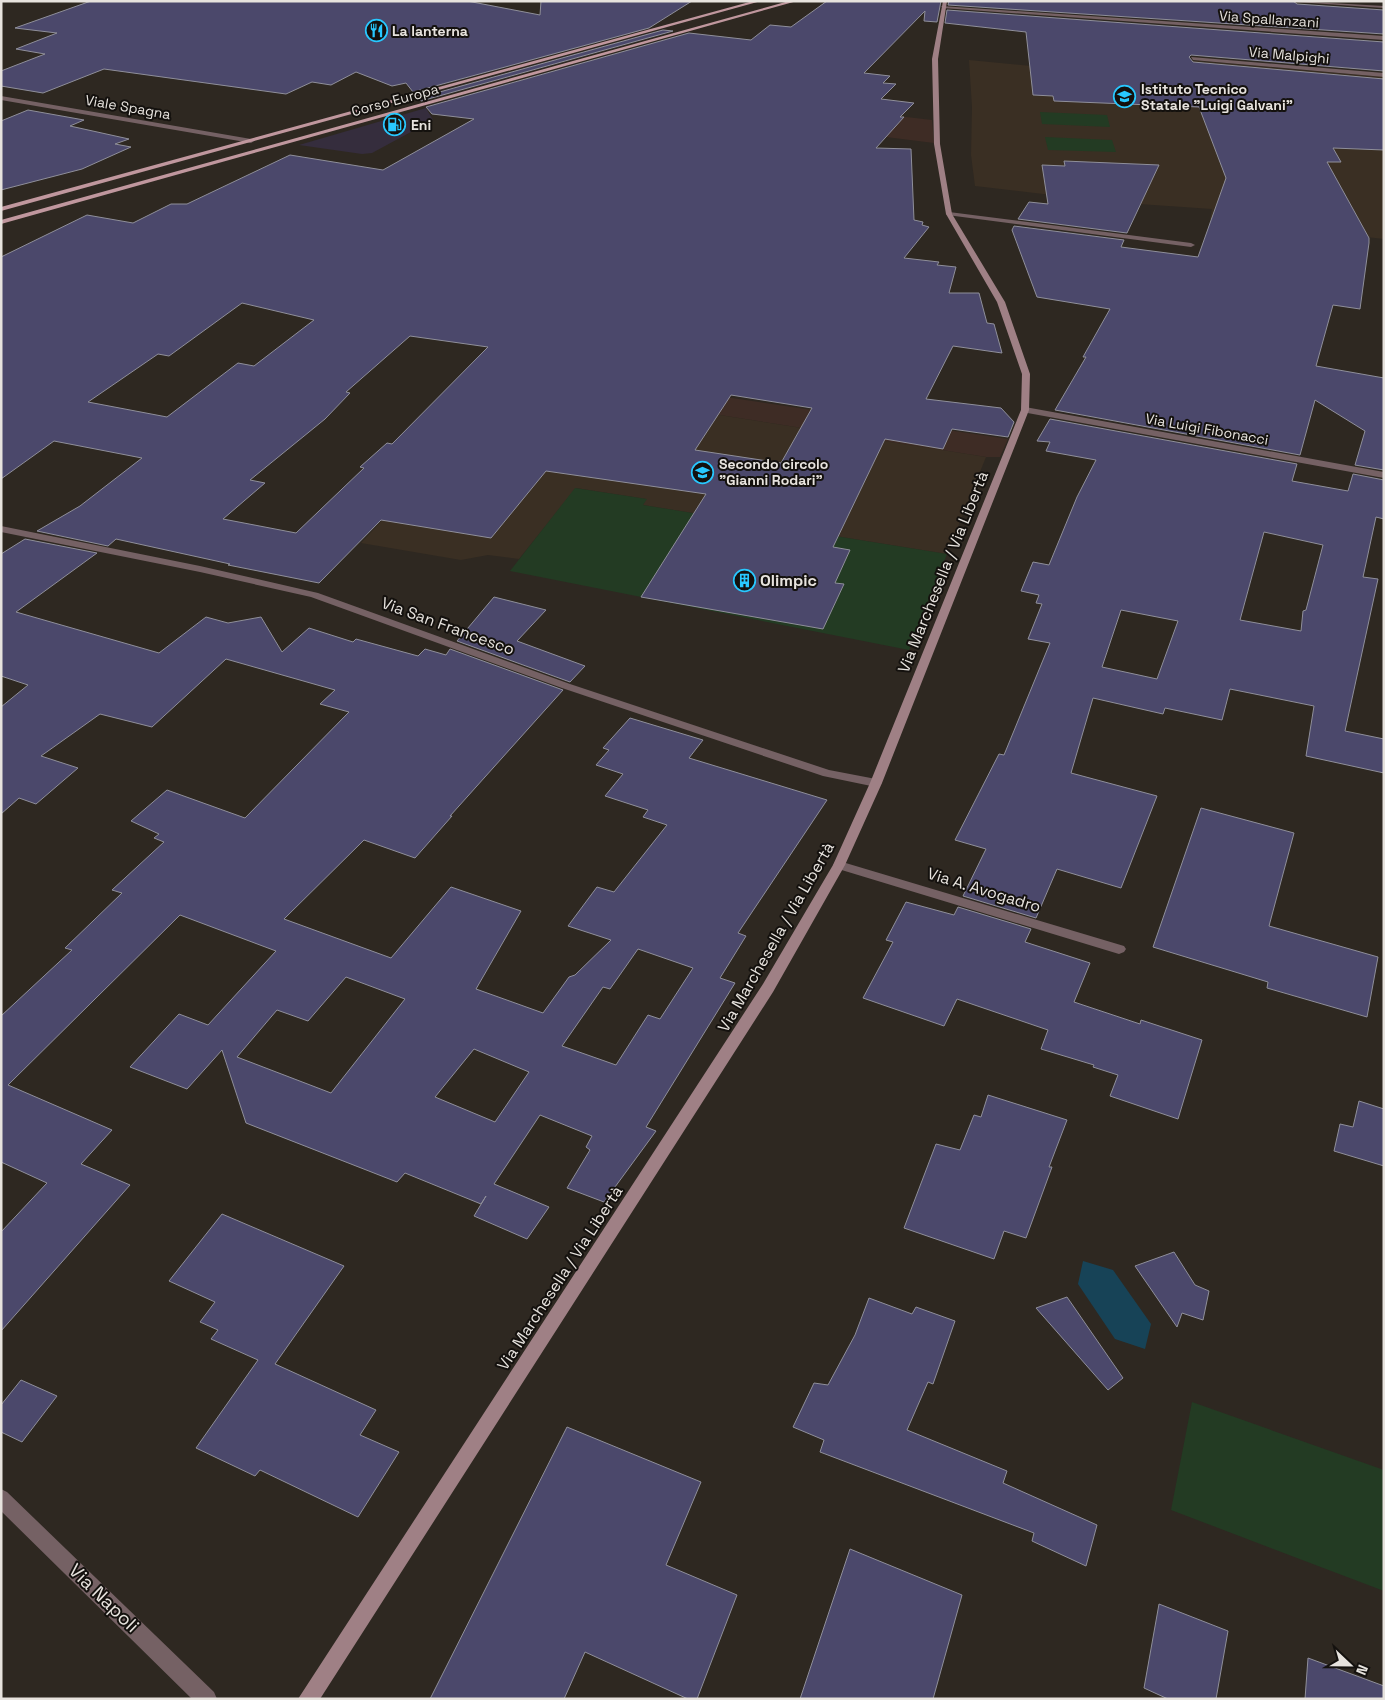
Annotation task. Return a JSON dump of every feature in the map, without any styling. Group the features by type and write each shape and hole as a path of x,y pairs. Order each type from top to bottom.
{"main road":[{"name":"Corso Europa","path":"1,209 759,1"},
{"name":"Corso Europa","path":"1,222 795,1"}],"street":[{"path":"1297,1 1384,7"},
{"name":"Via Spallanzani","path":"944,4 1384,38"},
{"name":"Via Marchesella / Via Libertà","path":"308,1699 768,988 839,865 876,783 1025,410 1026,374 1002,302 949,214 937,144 934,59 944,4"},
{"name":"Via Malpighi","path":"1193,58 1384,76"},
{"name":"Viale Spagna","path":"1,98 252,141"},
{"path":"949,214 1192,245"},
{"name":"Via Luigi Fibonacci","path":"1025,410 1384,475"},
{"name":"Via San Francesco","path":"1,529 200,569 314,595 566,686 827,773 876,783"},
{"name":"Via A. Avogadro","path":"839,865 1118,949"},
{"name":"Via Napoli","path":"1,1498 207,1699"}],"shaded area":[{"path":"1175,59 1384,77 1384,239 1210,219 1212,209 1110,202 975,186 971,155 972,107 969,60 1147,77"},
{"path":"729,96 932,120 934,143 695,113"},
{"path":"426,108 433,120 372,153 362,154 299,145"},
{"path":"524,367 1008,439 1000,457 986,457 510,382"},
{"name":"Secondo circolo \"Gianni Rodari\"","path":"510,382 986,457 947,554 643,505 646,499 576,488 519,559 488,555 461,560 361,543"}],"green space":[{"name":"Istituto Tecnico Statale \"Luigi Galvani\"","path":"1040,112 1107,115 1110,127 1042,124"},
{"path":"1045,137 1112,140 1116,152 1048,150"},
{"path":"575,488 647,499 643,505 947,554 909,650 510,571"},
{"path":"1192,1402 1384,1470 1384,1591 1171,1510"}],"water":[{"path":"1083,1261 1113,1270 1151,1324 1145,1349 1115,1339 1078,1284"}],"building":[{"path":"91,1 467,1 540,15 541,1 692,1 649,28 413,92 406,83 392,86 356,72 331,85 312,82 286,94 104,69 43,93 1,86 1,71 45,54 16,49 57,33 15,28"},
{"path":"827,1 941,1 937,22 924,21 925,11 864,73 890,76 883,83 896,84 881,99 914,103 900,117 904,117 876,148 911,149 914,220 923,222 922,225 929,227 904,258 939,262 937,265 956,267 949,293 979,293 987,323 994,324 1002,353 953,346 926,399 1001,408 1014,422 1008,437 952,429 943,449 885,439 833,547 850,550 835,583 844,584 823,629 641,597 706,494 546,471 491,538 381,520 319,583 228,565 230,564 116,539 108,546 37,531 80,506 142,458 54,441 1,479 1,257 87,215 133,223 171,204 187,204 290,155 383,170 474,119 432,114 426,107 689,33 751,40 770,25 791,27","holes":["242,303 314,320 254,366 238,363 167,417 88,402 158,354 169,356","410,336 488,347 392,444 387,443 360,467 364,468 296,533 223,519 265,483 250,480 325,419 350,393 346,392","731,395 812,408 781,463 695,450"]},
{"path":"949,1 1293,1 1297,4 1384,10 1384,34 948,5"},
{"path":"947,10 1384,42 1384,71 1191,55 1189,57 1193,62 1384,79 1384,150 1333,148 1341,162 1327,162 1369,238 1369,243 1360,309 1333,305 1316,366 1384,378 1384,470 1355,465 1365,431 1315,400 1300,455 1055,410 1086,357 1083,357 1110,309 1037,297 1012,230 1014,226 1124,240 1121,247 1198,257 1226,178 1199,107 1054,101 1053,96 1033,95 1026,32 945,23"},
{"path":"663,30 673,31 421,101 418,98"},
{"path":"28,110 84,120 70,126 129,139 115,144 131,147 82,169 1,190 1,121"},
{"path":"1064,161 1159,165 1127,233 1018,219 1029,202 1048,204 1042,165 1065,166"},
{"path":"1050,419 1297,464 1292,481 1348,491 1353,474 1384,480 1384,519 1376,517 1363,577 1378,579 1345,731 1384,739 1384,773 1306,756 1314,706 1230,689 1222,720 1165,708 1163,714 1093,698 1071,773 1157,796 1121,888 1057,869 1036,918 963,896 986,849 955,840 999,754 1004,755 1050,643 1028,639 1042,604 1036,603 1039,595 1021,591 1033,562 1049,565 1077,497 1096,460 1046,451 1050,442 1037,441","holes":["1264,532 1323,545 1306,610 1303,611 1301,631 1240,620","1121,610 1178,621 1157,679 1102,667"]},
{"path":"25,539 97,553 16,612 159,653 206,617 228,623 261,617 282,652 309,628 353,642 356,639 418,656 425,649 446,655 450,649 563,690 450,816 452,816 415,858 364,840 284,919 391,958 451,887 521,911 476,989 543,1013 569,977 575,975 611,940 568,926 597,887 614,892 667,825 643,817 648,810 605,796 623,774 596,765 609,750 603,748 630,718 703,740 689,758 827,800 738,933 746,936 720,978 735,983 646,1127 656,1131 604,1202 567,1188 590,1150 586,1147 592,1136 540,1115 494,1184 549,1207 527,1239 474,1216 486,1196 481,1204 405,1173 397,1182 246,1123 222,1050 187,1089 130,1067 179,1014 208,1025 276,951 180,915 8,1085 112,1130 81,1164 130,1185 1,1331 1,1232 47,1183 1,1162 1,1016 72,950 65,948 122,893 112,890 164,842 154,838 159,834 131,821 167,790 245,818 349,712 320,704 335,690 226,659 152,727 100,714 41,756 78,768 36,804 19,798 1,814 1,707 28,685 1,676 1,554","holes":["638,949 693,968 660,1019 648,1015 616,1065 562,1046 603,987 610,989","346,977 405,999 331,1093 237,1057 277,1010 308,1021","474,1049 529,1072 495,1122 435,1097"]},
{"path":"494,597 546,610 517,641 585,666 570,682 457,641"},
{"path":"1201,808 1294,833 1269,926 1378,957 1367,1017 1267,988 1268,982 1153,947"},
{"path":"906,902 954,915 958,907 1031,929 1025,942 1090,963 1074,1002 1140,1024 1141,1020 1202,1040 1178,1119 1110,1096 1118,1075 1093,1067 1094,1065 1041,1049 1048,1030 957,999 944,1026 863,998 893,942 886,940"},
{"path":"988,1095 1067,1120 1049,1167 1052,1167 1026,1238 1004,1231 994,1259 904,1228 936,1144 960,1150 974,1115 981,1117"},
{"path":"1359,1101 1384,1109 1384,1166 1334,1151 1340,1124 1353,1127"},
{"path":"222,1214 344,1266 275,1364 376,1410 360,1435 399,1452 358,1517 260,1470 255,1476 196,1448 258,1360 211,1339 218,1330 200,1322 215,1302 169,1281"},
{"path":"1174,1252 1195,1285 1209,1291 1203,1320 1182,1313 1177,1327 1135,1266"},
{"path":"1067,1297 1123,1378 1108,1390 1036,1308"},
{"path":"869,1298 912,1314 916,1307 955,1321 933,1384 928,1382 907,1430 1007,1471 1003,1483 1097,1525 1086,1566 1032,1541 1034,1533 820,1452 824,1440 793,1427 814,1383 828,1385 855,1335"},
{"path":"21,1380 57,1396 22,1442 1,1432 1,1405"},
{"path":"567,1427 701,1482 666,1565 737,1595 697,1699 688,1699 585,1652 564,1699 430,1699"},
{"path":"850,1549 962,1595 933,1699 800,1699"},
{"path":"1159,1604 1228,1631 1216,1699 1168,1699 1144,1688"},
{"path":"1308,1658 1384,1686 1384,1699 1305,1699"}],"place":[{"name":"La lanterna","path":"376,31"},
{"name":"Istituto Tecnico Statale \"Luigi Galvani\"","path":"1125,97"},
{"name":"Eni","path":"395,125"},
{"name":"Secondo circolo \"Gianni Rodari\"","path":"703,472"},
{"name":"Olimpic","path":"744,580"}]}
